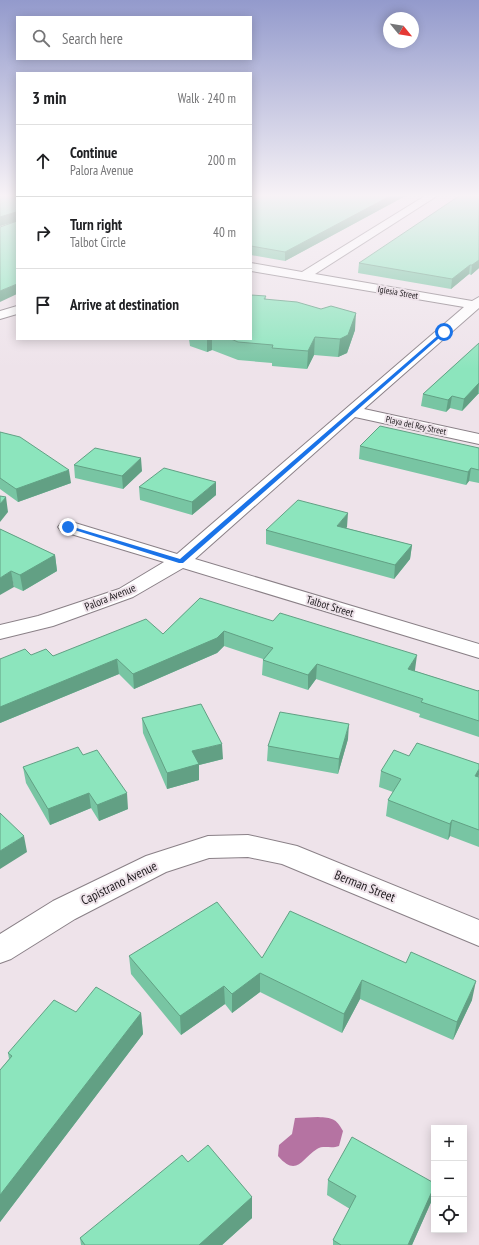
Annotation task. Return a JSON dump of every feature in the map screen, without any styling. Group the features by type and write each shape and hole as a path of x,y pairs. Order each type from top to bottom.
{"street":[{"path":"304,276 342,252"},
{"name":"Iglesia Street","path":"252,267 477,303"},
{"name":"Palora Avenue","path":"0,632 45,621 126,592 181,561 354,412 477,303"},
{"path":"0,315 16,310"},
{"name":"Playa del Rey Street","path":"354,412 479,439"},
{"name":"Talbot Street","path":"68,527 479,651"},
{"name":"Berman Street","path":"248,846 287,854 479,932"},
{"name":"Capistrano Avenue","path":"0,950 64,910 156,864 208,847 248,846"}],"shaded area":[{"path":"295,1118 327,1118 338,1123 343,1131 339,1146 319,1148 295,1166 290,1165 278,1156 279,1145 292,1134"}],"building":[{"path":"0,252 16,252 16,284 0,291"},
{"path":"375,252 479,252 479,260 452,279 359,263"},
{"path":"252,295 266,296 264,299 297,302 321,309 331,306 356,313 348,335 340,339 315,337 308,351 272,348 273,345 238,342 233,340 252,340"},
{"path":"479,343 479,383 464,399 452,396 448,400 423,394"},
{"path":"380,426 479,448 479,470 471,468 468,472 360,446"},
{"path":"0,432 20,437 69,470 16,489 0,478"},
{"path":"95,448 141,458 122,476 74,465"},
{"path":"164,468 216,482 192,502 139,487"},
{"path":"0,496 6,497 0,504"},
{"path":"298,500 348,513 337,526 412,545 395,565 266,530"},
{"path":"0,529 55,555 20,575 11,571 0,578"},
{"path":"200,598 273,621 280,613 417,655 408,669 478,691 479,690 479,721 421,702 423,699 317,664 308,675 263,660 273,648 224,631 217,638 133,674 117,659 0,707 0,659 25,649 31,655 46,649 53,656 146,619 163,634"},
{"path":"201,704 222,744 192,751 199,764 167,773 142,718"},
{"path":"280,712 349,724 339,759 268,746"},
{"path":"417,743 479,764 479,769 475,776 479,777 479,830 452,820 450,824 388,800 401,779 381,771 394,750 409,756"},
{"path":"78,747 83,755 97,750 127,793 97,805 89,793 48,809 23,767"},
{"path":"0,813 24,836 0,851"},
{"path":"217,902 262,958 290,911 406,963 411,952 476,981 457,1022 362,980 344,1014 260,973 232,994 224,986 180,1016 129,956"},
{"path":"96,987 141,1013 0,1195 0,1070 12,1056 8,1053 54,1000 76,1012"},
{"path":"352,1137 431,1181 431,1194 408,1245 341,1245 333,1240 356,1196 328,1180"},
{"path":"208,1145 252,1197 199,1245 85,1245 80,1238 182,1155 188,1162"}],"route":[{"path":"68,527 181,561 354,412 444,332"}]}
